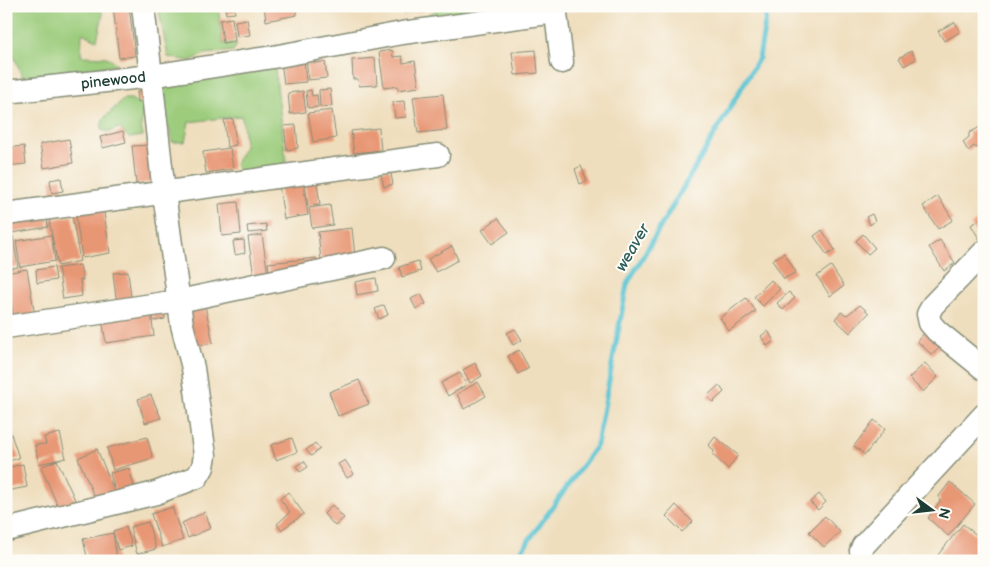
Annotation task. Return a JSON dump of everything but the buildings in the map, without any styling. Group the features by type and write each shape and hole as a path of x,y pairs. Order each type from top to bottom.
{"street":[{"name":"pinewood","path":"6,92 151,76 143,6"},
{"path":"6,530 156,493 197,477 203,467 205,456 193,368 182,325 164,193 151,76 555,9 562,62"},
{"path":"6,214 438,155"},
{"path":"984,252 932,305 928,314 930,323 937,331 984,369"},
{"path":"6,327 179,302 384,258"},
{"path":"861,551 863,546 984,415"}],"green space":[{"path":"6,6 98,6 103,14 97,40 82,33 81,56 107,57 118,65 23,77 9,46 6,45"},
{"path":"158,6 218,6 223,44 232,43 237,45 233,51 205,54 190,61 168,57"},
{"path":"442,6 529,6 430,23 428,15"},
{"path":"273,53 286,160 284,171 240,180 235,163 245,147 241,116 189,122 185,142 172,142 169,127 162,129 159,89 174,68"},
{"path":"124,99 131,99 143,106 141,126 143,136 129,138 119,128 109,132 101,130 103,119"}],"waterway":[{"name":"weaver","path":"514,561 597,445 627,284 759,58 768,6"}]}
